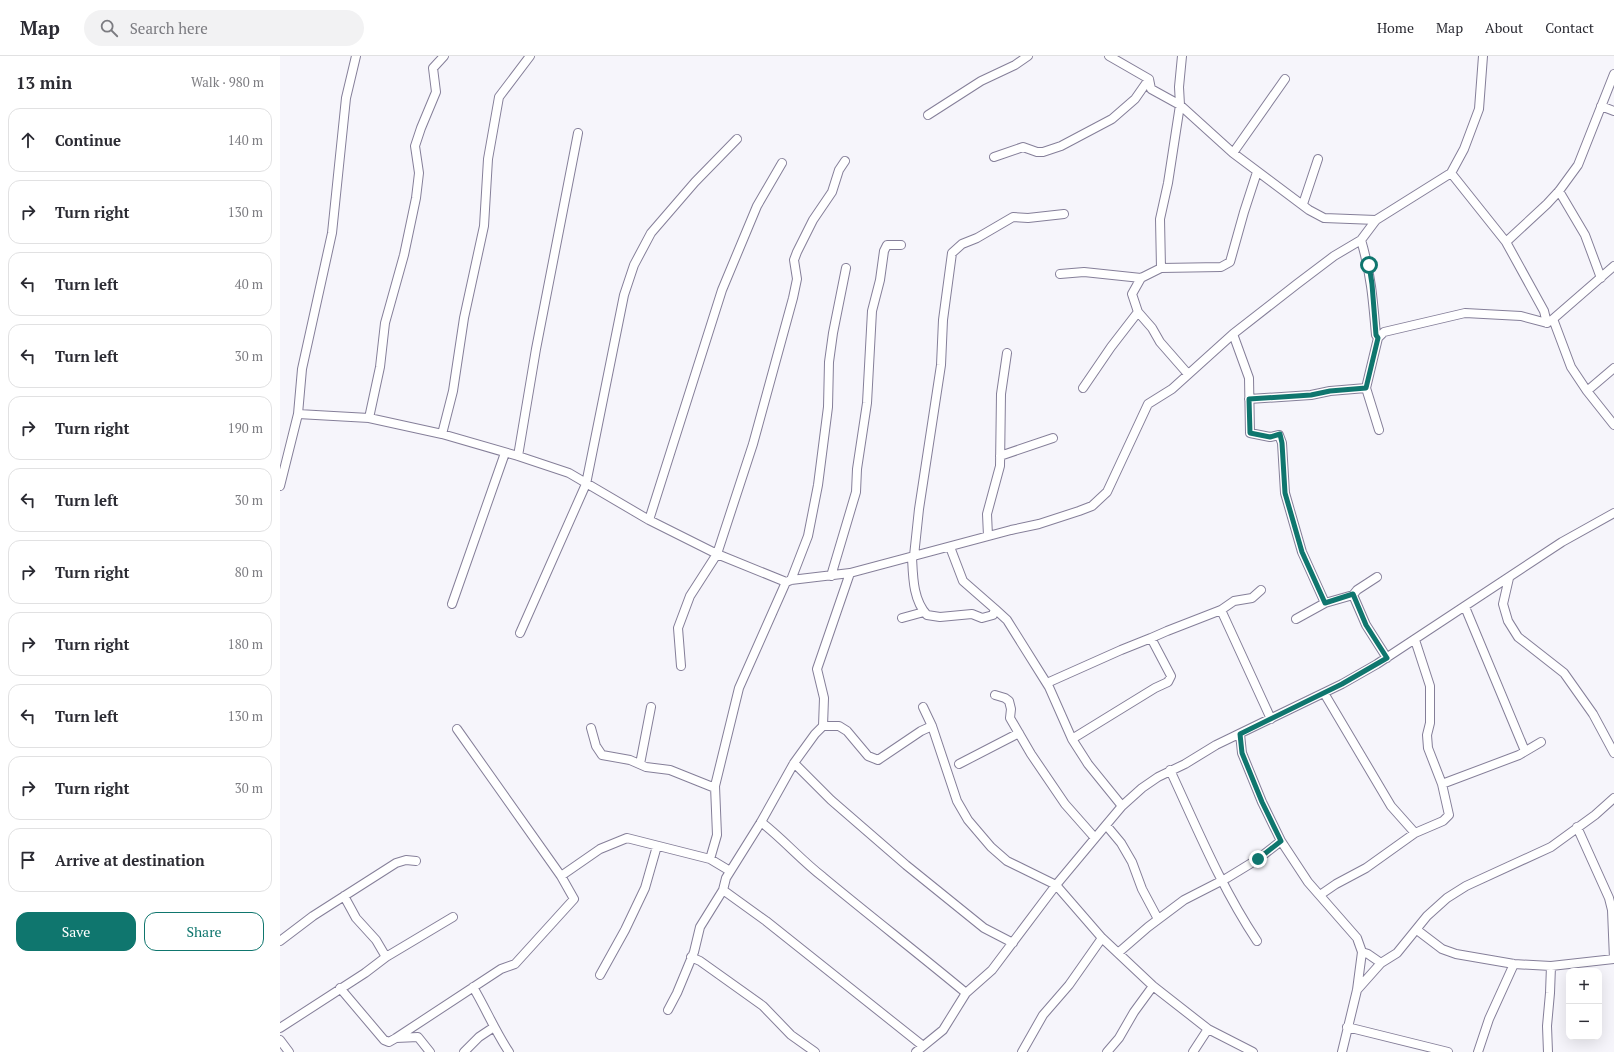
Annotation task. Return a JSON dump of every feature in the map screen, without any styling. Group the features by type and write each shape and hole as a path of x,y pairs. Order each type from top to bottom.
{"street":[{"path":"280,486 298,414 302,369 332,232 346,98 356,56"},
{"path":"369,418 380,367 385,323 409,232 416,198 419,173 415,146 420,128 436,92 432,68 444,56"},
{"path":"442,434 453,391 464,318 484,226 488,158 499,97 530,56"},
{"path":"928,115 981,81 1015,65 1028,56"},
{"path":"1109,56 1149,79 1151,89 1180,104 1233,153 1257,172 1324,218 1376,220"},
{"path":"1161,268 1160,219 1168,183 1180,104 1179,87 1182,56"},
{"path":"298,414 369,418 442,434 518,456 569,473 648,520 718,554 788,581 850,573 1079,512 1092,506 1107,492 1148,404 1172,389 1233,334 1334,256 1361,240 1376,220 1451,173 1464,149 1479,109 1483,56"},
{"path":"1506,242 1559,191 1578,166 1614,74"},
{"path":"994,157 1023,147 1037,152 1043,152 1061,146 1112,119 1135,99 1149,79"},
{"path":"1233,153 1285,79"},
{"path":"1602,106 1614,111"},
{"path":"518,456 536,349 578,133"},
{"path":"520,633 586,484 624,294 634,265 651,233 695,182 737,139"},
{"path":"1303,204 1318,159"},
{"path":"680,666 678,628 690,596 718,554 753,444 793,298 797,279 794,260 813,220 832,192 839,170 845,161"},
{"path":"648,520 722,290 757,206 782,163"},
{"path":"1060,274 1084,272 1141,278 1161,268 1221,267 1230,262 1238,231 1257,172"},
{"path":"1451,173 1506,242 1550,321 1571,367 1587,391 1614,424"},
{"path":"1559,191 1585,235 1601,278"},
{"path":"995,609 993,614 982,618 972,614 951,617 933,617 924,612 913,587 913,557 918,510 941,365 943,320 952,253 962,244 977,238 1013,217 1028,218 1064,214"},
{"path":"1361,240 1370,272 1376,335 1378,338"},
{"path":"831,576 856,492 857,469 867,403 872,311 880,280 884,251 887,245 900,245"},
{"path":"1379,430 1366,388 1378,338 1384,332 1465,313 1521,316 1550,321 1614,266"},
{"path":"710,859 717,835 715,788 739,688 808,536 818,485 828,406 829,362 833,333 846,268"},
{"path":"1141,278 1132,294 1138,312 1152,328 1160,342 1188,374"},
{"path":"1083,388 1111,347 1138,312"},
{"path":"1233,334 1249,378 1250,433 1270,437 1280,434 1282,443 1285,493 1302,552 1325,603"},
{"path":"988,536 987,514 999,474 1002,394 1007,353"},
{"path":"1587,391 1614,368"},
{"path":"1249,399 1311,395 1330,391 1366,388"},
{"path":"1000,456 1053,438"},
{"path":"452,604 505,453"},
{"path":"916,1052 943,1030 966,993 992,970 1056,885 1122,806 1142,788 1170,770 1185,764 1216,745 1342,684 1387,658 1562,542 1614,513"},
{"path":"950,547 963,581 1007,620 1047,683 1059,706 1072,739 1088,764 1122,806"},
{"path":"668,1010 692,957 700,927 723,890 726,878 761,822 794,764 815,734 823,726 824,698 817,669 850,573"},
{"path":"1296,618 1325,603 1353,594 1378,577"},
{"path":"1509,578 1503,604 1508,620 1518,636 1564,673 1593,714 1614,753"},
{"path":"1047,683 1166,631 1221,610 1234,601 1252,598 1260,590"},
{"path":"1353,594 1366,625 1387,658"},
{"path":"1465,607 1525,751"},
{"path":"1221,610 1271,719"},
{"path":"902,618 924,612"},
{"path":"1072,739 1155,688 1168,682 1171,676 1152,638"},
{"path":"1320,895 1336,884 1366,868 1415,833 1443,821 1449,815 1442,784 1428,748 1427,735 1430,723 1430,686 1415,640"},
{"path":"1324,693 1391,806 1415,833"},
{"path":"995,695 1009,701 1011,709 1010,718 1031,754 1065,804 1095,838"},
{"path":"640,764 651,706"},
{"path":"924,707 958,801 968,820 991,847 1007,861 1056,885 1102,938 1153,986 1208,1029 1242,1050 1253,1052"},
{"path":"823,726 839,726 847,731 868,756 878,760 921,731 932,726"},
{"path":"591,728 596,746 602,755 626,759 646,767 670,770 715,788"},
{"path":"340,988 384,1040 389,1042 501,969 515,964 574,899 561,876 457,730"},
{"path":"958,764 1019,733"},
{"path":"1240,734 1242,753 1262,802 1281,841 1308,882 1357,938 1362,952 1357,990 1342,1052"},
{"path":"1442,784 1519,755 1541,742"},
{"path":"794,764 831,800 906,865 984,928 1013,943"},
{"path":"1170,770 1221,881 1257,941"},
{"path":"1357,990 1381,963 1397,953 1427,916 1446,898 1466,886 1545,850 1595,815 1614,798"},
{"path":"761,822 781,838 821,876 901,939 966,993"},
{"path":"1106,825 1121,843 1132,862 1142,889 1158,919"},
{"path":"1417,930 1442,949 1456,954 1514,964 1551,966 1614,959 1612,910 1609,898 1577,827"},
{"path":"561,876 600,849 627,838 710,859 730,871"},
{"path":"1118,953 1158,919 1184,900 1221,881 1258,859 1281,841"},
{"path":"600,974 626,930 645,888 657,846"},
{"path":"280,941 313,916 396,863 406,860 416,861"},
{"path":"723,890 766,921 923,1046"},
{"path":"344,896 356,918 376,940 386,957"},
{"path":"280,1028 365,973 386,957 453,917"},
{"path":"1022,1052 1043,1015 1069,985 1102,938"},
{"path":"1362,952 1368,954 1381,963"},
{"path":"692,957 700,961 763,1006 792,1035 815,1052"},
{"path":"1478,1052 1489,1019 1514,964"},
{"path":"1548,1052 1547,1017 1551,966"},
{"path":"1107,1052 1119,1038 1134,1012 1153,986"},
{"path":"473,987 509,1052"},
{"path":"464,1052 479,1037 494,1027"},
{"path":"1347,1027 1448,1052"},
{"path":"1193,1052 1208,1029"},
{"path":"396,1038 418,1037 430,1052"},
{"path":"280,1040 289,1052"}],"route":[{"path":"1258,859 1281,841 1250,774 1242,753 1240,734 1342,684 1387,658 1366,625 1353,594 1325,603 1302,552 1285,493 1282,443 1280,434 1270,437 1250,433 1249,399 1311,395 1330,391 1366,388 1378,338 1376,335 1369,265"}]}
